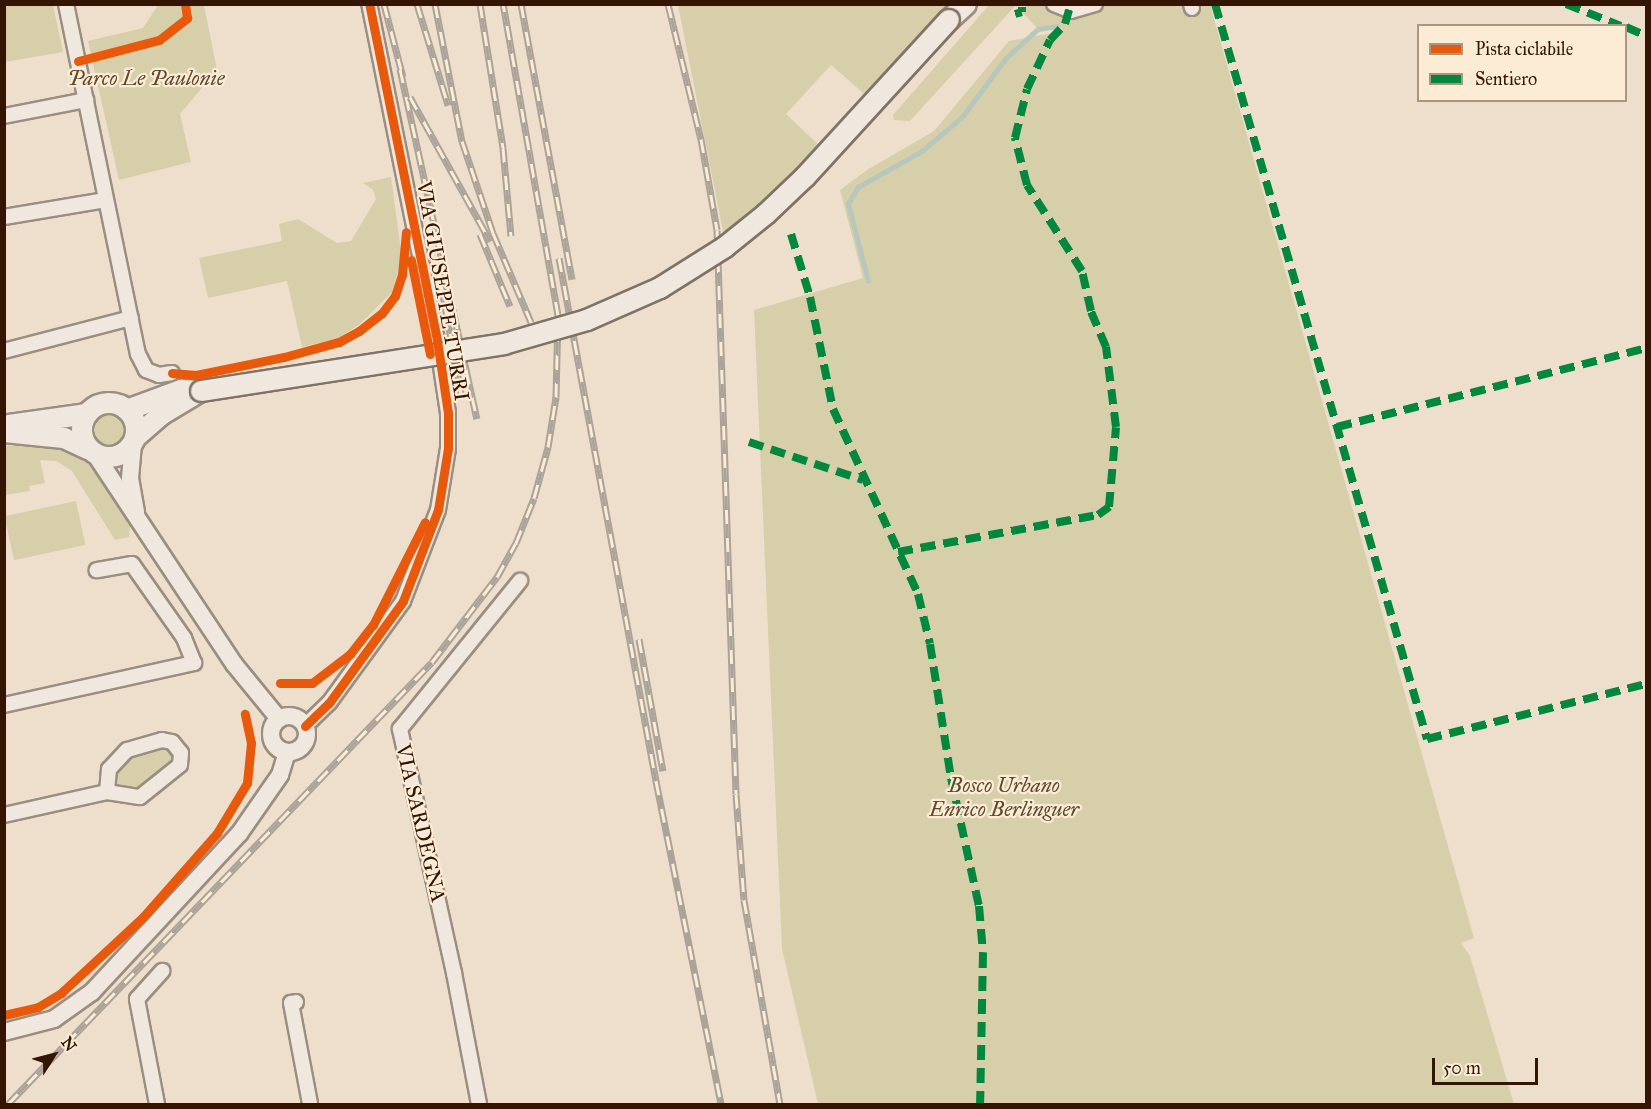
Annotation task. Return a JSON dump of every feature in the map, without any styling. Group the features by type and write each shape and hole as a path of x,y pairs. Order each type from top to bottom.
{"main road":[{"path":"127,410 181,390 201,391 514,342 587,320 660,288 711,257 766,214 805,177 966,4"},
{"path":"4,432 64,438 92,451 111,456 135,440 161,415 201,391"},
{"path":"4,426 87,414 111,404 127,410 136,422 135,440"},
{"path":"87,414 81,436 92,451"}],"street":[{"path":"66,4 131,318 146,370 159,375 172,373"},
{"name":"VIA GIUSEPPE TURRI","path":"305,726 333,698 403,601 438,510 448,448 448,413 437,340 369,4"},
{"path":"1054,4 1071,11 1095,4"},
{"path":"4,116 86,100"},
{"path":"4,217 106,200"},
{"path":"4,351 131,318"},
{"path":"135,440 130,478 137,516"},
{"path":"92,451 121,498 137,516 234,664 279,719"},
{"path":"4,705 194,663 184,638 132,564 97,570"},
{"name":"VIA SARDEGNA","path":"478,1104 454,973 400,729 520,581"},
{"path":"4,1032 54,1019 92,992 239,834 281,773 287,752 304,743 305,726 290,716 279,719 272,728 272,739 278,748 287,752"},
{"path":"4,815 107,792 140,797 180,765 182,753 172,742 162,740 127,750 109,769 107,792"},
{"path":"157,1104 137,999 162,971"},
{"path":"296,1002 291,1003 310,1104"}],"green space":[{"path":"5,4 53,5 63,52 5,62"},
{"name":"Parco Le Paulonie","path":"158,5 204,5 217,70 180,114 191,162 119,180 88,41 143,28"},
{"path":"678,5 956,5 869,98 831,65 786,114 823,149 762,211 724,236"},
{"path":"989,5 1016,5 910,121 894,120 893,115"},
{"name":"Bosco Urbano Enrico Berlinguer","path":"1027,5 1210,5 1474,938 1461,943 1470,956 1514,1104 818,1104 782,949 754,310 863,278 840,190 867,170 934,131 1009,41 1057,32 1057,26 1037,28 1022,12"},
{"path":"391,177 402,258 392,292 360,324 337,339 302,347 287,281 208,298 199,258 282,241 279,224 298,219 337,243 351,241 376,199 373,190 363,183"},
{"path":"110,415 121,419 125,430 121,441 110,445 99,441 95,430 99,419"},
{"path":"5,446 62,448 83,459 94,469 130,525 129,537 115,540 72,471 56,461 40,460 45,483 29,486 30,491 5,495"},
{"path":"76,501 85,545 14,560 5,516"},
{"path":"165,745 171,748 177,759 139,791 116,785 114,778 123,761"}],"waterway":[{"path":"868,281 848,204 858,187 922,151 962,117 1006,58 1038,29 1057,26"}],"railway":[{"path":"384,4 403,77"},
{"path":"417,4 448,105"},
{"path":"435,4 462,141 493,233 531,322"},
{"path":"480,4 503,148 511,236"},
{"path":"8,1104 432,662 497,577 516,543 534,498 548,447 556,397 558,315 503,4"},
{"path":"521,4 572,279"},
{"path":"668,4 701,139 717,230 736,794 744,900 780,1104"},
{"path":"400,69 477,419"},
{"path":"410,97 490,241"},
{"path":"480,234 510,306"},
{"path":"559,258 656,781 721,1104"},
{"path":"440,278 462,399"},
{"path":"639,639 663,771"}],"marked path":[{"path":"1215,4 1427,739 1646,684"},
{"path":"1566,4 1616,24"},
{"path":"1015,14 1022,12 1022,7"},
{"path":"898,552 1098,515 1109,507 1116,427 1106,347 1091,311 1082,271 1027,185 1015,138 1027,89 1050,40 1065,24 1069,10"},
{"path":"1627,27 1646,36"},
{"path":"791,234 810,297 833,409 918,594 930,644 951,778 979,906 983,953 980,1104"},
{"path":"1337,427 1646,348"},
{"path":"749,442 863,480"}],"cycle path":[{"path":"78,61 159,40 187,18 185,4"},
{"path":"305,726 329,703 403,601 438,510 448,448 448,413 437,340 369,4"},
{"path":"172,373 196,375 284,357 339,342 359,331 382,313 395,296 402,275 406,232"},
{"path":"411,260 430,354"},
{"path":"280,683 312,683 350,654 373,625 425,522"},
{"path":"4,1015 38,1007 61,993 143,917 217,833 247,783 251,743 245,714"}]}
